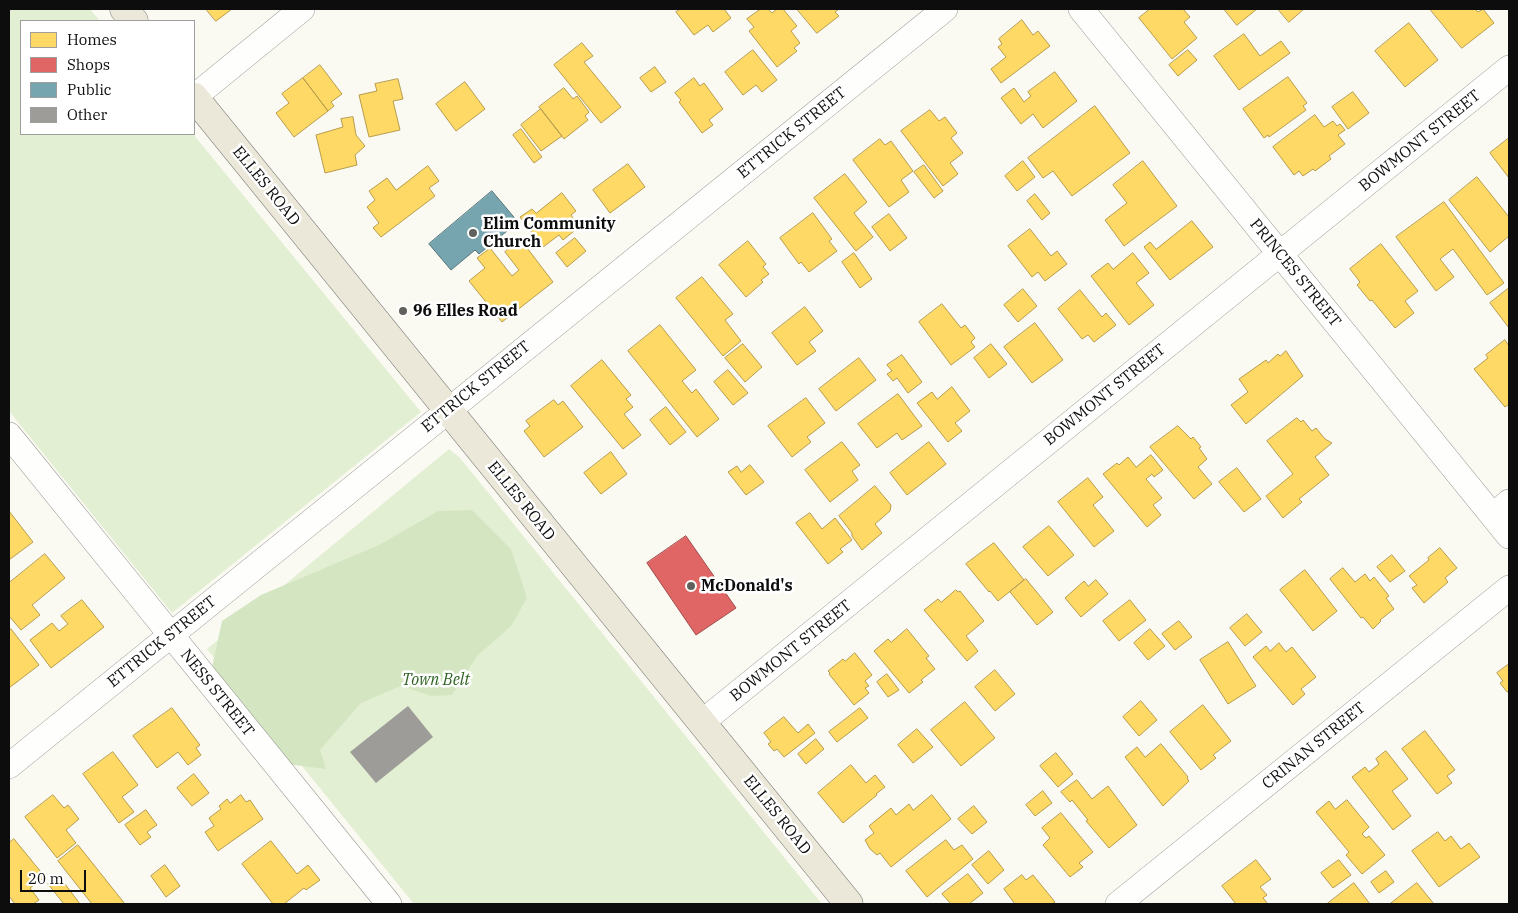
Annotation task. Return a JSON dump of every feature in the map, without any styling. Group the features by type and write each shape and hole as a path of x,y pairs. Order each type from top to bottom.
{"main road":[{"name":"ELLES ROAD","path":"195,98 849,904"}],"street":[{"path":"195,96 302,9"},
{"name":"ETTRICK STREET","path":"9,766 945,9"},
{"name":"PRINCES STREET","path":"1081,9 1280,254 1501,509 1509,536"},
{"name":"BOWMONT STREET","path":"701,723 1509,68"},
{"name":"NESS STREET","path":"9,435 390,904"},
{"name":"CRINAN STREET","path":"1118,904 1509,588"}],"green space":[{"path":"9,9 90,9 99,20 20,20 20,135 194,135 421,412 172,613 9,411"},
{"name":"Town Belt","path":"449,449 460,458 822,904 414,904 207,649"},
{"path":"472,510 511,549 527,598 511,626 477,656 452,695 431,696 401,686 361,703 320,750 326,769 286,764 211,672 222,621 261,595 379,545 438,511"}],"building: Homes":[{"path":"206,9 232,9 216,21"},
{"path":"681,9 724,9 731,18 713,32 708,25 694,35 676,12"},
{"path":"761,9 768,9 772,13 777,9 783,9 797,26 791,31 800,43 794,48 797,51 777,67 749,31 754,27 747,19"},
{"path":"797,9 839,9 835,12 839,16 817,33"},
{"path":"1150,9 1183,9 1190,17 1184,22 1197,38 1172,59 1139,18"},
{"path":"1224,9 1257,9 1237,25"},
{"path":"1278,9 1304,9 1289,22"},
{"path":"1430,9 1475,9 1478,12 1483,9 1494,23 1462,48"},
{"path":"1022,20 1033,35 1038,31 1050,46 1001,83 991,69 1006,57 998,47 1002,44 999,39"},
{"path":"1409,23 1438,60 1405,87 1375,51"},
{"path":"1244,34 1260,56 1281,41 1290,53 1239,90 1214,56"},
{"path":"582,43 593,56 584,62 621,107 601,123 554,65"},
{"path":"753,50 777,80 762,92 756,85 743,95 725,72"},
{"path":"1188,50 1197,60 1178,76 1169,65"},
{"path":"320,65 342,94 331,102 334,106 328,111 303,78"},
{"path":"655,67 666,82 651,92 640,78"},
{"path":"1055,72 1077,101 1043,128 1033,114 1021,124 1001,98 1014,88 1024,102 1031,96 1028,92"},
{"path":"1288,77 1307,103 1303,106 1306,110 1269,137 1268,135 1264,138 1243,109"},
{"path":"303,78 328,111 294,137 276,113 289,103 282,94"},
{"path":"694,78 700,86 704,83 723,109 709,120 713,125 702,133 679,102 681,100 675,93"},
{"path":"398,79 403,99 393,101 400,130 369,137 359,95 377,91 375,84"},
{"path":"465,82 485,109 456,131 436,104"},
{"path":"564,88 573,99 577,96 589,112 585,116 588,120 564,139 539,107"},
{"path":"1353,92 1369,113 1348,129 1332,107"},
{"path":"1095,106 1130,153 1072,196 1053,171 1043,178 1028,158"},
{"path":"541,109 562,136 541,151 521,125"},
{"path":"930,110 939,121 945,117 957,133 951,138 963,153 950,163 958,174 943,186 901,131"},
{"path":"1315,115 1324,127 1333,121 1337,126 1340,124 1345,130 1338,135 1345,144 1329,156 1331,159 1315,171 1313,169 1303,176 1299,171 1294,175 1273,147"},
{"path":"353,117 356,135 365,146 355,155 357,165 325,173 316,135 343,127 341,119"},
{"path":"521,129 542,157 534,163 513,135"},
{"path":"1509,138 1509,178 1490,153"},
{"path":"880,139 885,145 891,141 913,171 901,180 909,192 889,207 853,160"},
{"path":"1023,161 1035,177 1017,191 1005,176"},
{"path":"1143,161 1177,206 1124,246 1105,220 1127,203 1113,185"},
{"path":"628,164 645,187 610,213 593,190"},
{"path":"924,165 943,191 934,198 914,172"},
{"path":"428,166 439,181 429,188 435,196 381,237 373,228 379,223 367,207 375,200 369,191 387,178 396,190"},
{"path":"845,174 867,202 854,213 873,237 856,251 814,198"},
{"path":"1477,177 1509,217 1509,236 1490,252 1449,200"},
{"path":"562,193 576,211 571,215 579,227 563,240 559,235 543,247 520,217 532,209 536,213"},
{"path":"1035,194 1050,213 1042,220 1027,201"},
{"path":"1444,202 1504,283 1487,295 1453,249 1440,259 1454,277 1436,291 1396,237"},
{"path":"813,213 832,239 829,241 837,251 809,272 801,262 799,264 780,238"},
{"path":"889,214 907,238 890,251 872,227"},
{"path":"1192,221 1213,247 1170,280 1144,247 1150,242 1156,249"},
{"path":"1030,229 1051,256 1057,251 1067,264 1045,281 1038,272 1032,277 1008,246"},
{"path":"575,238 586,251 567,267 556,253"},
{"path":"521,240 553,282 502,322 469,281 485,268 477,258 490,248 512,276 519,270 505,252"},
{"path":"748,241 766,264 763,267 769,274 746,297 719,265"},
{"path":"1381,244 1418,291 1405,301 1414,313 1395,328 1357,285 1360,282 1350,269"},
{"path":"854,253 872,279 860,288 842,262"},
{"path":"1133,253 1149,273 1136,283 1154,305 1129,325 1091,276 1108,263 1113,269"},
{"path":"702,277 733,314 725,320 741,341 723,356 676,298"},
{"path":"1509,288 1509,328 1490,303"},
{"path":"1023,289 1037,306 1018,322 1004,305"},
{"path":"1080,290 1102,317 1106,313 1116,325 1094,342 1088,335 1082,339 1058,309"},
{"path":"942,304 961,328 965,325 975,338 971,342 975,347 951,365 919,322"},
{"path":"805,307 823,331 809,342 816,351 797,365 772,333"},
{"path":"1035,323 1063,360 1032,383 1004,347"},
{"path":"660,325 696,370 682,381 692,393 696,389 719,419 697,437 628,351"},
{"path":"1505,340 1509,346 1509,404 1505,407 1474,369 1488,358 1486,355"},
{"path":"743,344 762,367 745,382 725,358"},
{"path":"991,344 1007,364 989,378 974,358"},
{"path":"1286,351 1303,376 1246,424 1231,405 1248,392 1239,379 1266,360 1268,363 1278,354 1280,356"},
{"path":"902,355 922,382 908,393 897,378 893,381 887,374 892,371 887,365"},
{"path":"859,358 876,380 836,411 819,389"},
{"path":"602,360 631,395 626,399 633,407 624,414 641,435 623,449 571,386"},
{"path":"728,370 748,393 733,405 714,382"},
{"path":"952,387 970,411 955,423 962,431 948,442 917,403 932,392 937,399"},
{"path":"898,394 922,426 902,440 897,433 877,448 858,424"},
{"path":"806,398 825,423 807,437 811,442 792,457 768,426"},
{"path":"554,400 558,405 563,401 583,427 544,457 524,431 530,426 526,421"},
{"path":"666,407 686,432 670,445 650,420"},
{"path":"1297,418 1301,422 1303,420 1312,431 1316,428 1325,439 1332,443 1315,457 1329,475 1299,499 1302,502 1283,518 1266,496 1293,474 1267,441"},
{"path":"1178,426 1191,439 1193,437 1207,459 1198,467 1212,484 1194,499 1150,447"},
{"path":"842,442 860,465 852,471 858,480 830,502 805,470"},
{"path":"929,442 946,464 907,495 890,473"},
{"path":"611,452 627,474 601,494 584,473"},
{"path":"1151,455 1163,470 1154,477 1152,474 1146,479 1162,498 1153,505 1161,515 1147,527 1103,474 1117,463 1119,465 1128,457 1136,467"},
{"path":"750,465 764,482 746,495 728,472 737,466 741,472"},
{"path":"1237,468 1261,499 1244,512 1219,482"},
{"path":"1088,478 1103,497 1093,505 1114,531 1094,547 1058,502"},
{"path":"875,486 891,505 890,511 875,524 882,533 862,550 839,516"},
{"path":"9,511 33,542 9,560"},
{"path":"810,513 822,529 835,518 852,540 840,549 843,552 828,564 796,523"},
{"path":"1049,526 1074,555 1048,576 1023,547"},
{"path":"994,543 1024,580 998,601 966,564"},
{"path":"1440,548 1457,568 1445,578 1448,582 1424,603 1412,588 1417,585 1409,576 1429,560 1428,558"},
{"path":"45,554 65,578 32,605 40,615 21,630 9,616 9,583"},
{"path":"1392,555 1405,571 1390,582 1377,567"},
{"path":"1343,568 1355,582 1365,574 1370,581 1374,577 1389,596 1386,598 1394,609 1380,620 1373,629 1363,617 1361,618 1330,579"},
{"path":"1305,570 1337,611 1313,631 1280,590"},
{"path":"1026,579 1053,612 1037,625 1010,592"},
{"path":"1096,580 1108,594 1081,617 1065,598 1084,581 1088,586"},
{"path":"956,590 960,591 984,621 966,636 978,651 967,661 924,610 938,599 941,602"},
{"path":"82,600 104,627 51,668 30,640 52,623 59,631 68,624 61,616"},
{"path":"1130,600 1146,620 1119,641 1103,621"},
{"path":"1247,614 1262,632 1245,646 1230,628"},
{"path":"1179,621 1192,637 1175,650 1162,634"},
{"path":"11,629 39,665 9,688 9,631"},
{"path":"907,629 929,656 926,658 935,669 909,693 874,651 888,639 891,642"},
{"path":"1150,629 1165,646 1148,660 1134,643"},
{"path":"1228,642 1256,686 1228,704 1200,660"},
{"path":"1279,643 1286,652 1292,647 1316,677 1301,689 1305,694 1293,705 1253,657 1266,646 1270,651"},
{"path":"855,653 872,675 865,681 869,686 865,688 869,693 854,705 828,671 843,659 845,661"},
{"path":"1509,664 1509,691 1507,692 1500,683 1503,681 1497,673"},
{"path":"995,670 1015,694 995,711 975,687"},
{"path":"887,674 899,690 888,697 877,682"},
{"path":"1141,701 1157,720 1139,736 1123,717"},
{"path":"965,702 995,738 961,766 931,730"},
{"path":"1203,705 1231,741 1213,755 1216,758 1201,770 1170,732"},
{"path":"172,708 200,745 196,748 201,755 188,765 178,752 157,768 133,736"},
{"path":"860,708 868,718 837,742 829,732"},
{"path":"784,717 798,733 808,724 815,733 784,757 777,749 774,751 768,744 771,742 764,733"},
{"path":"917,729 933,747 913,763 898,745"},
{"path":"1425,731 1455,770 1447,776 1452,783 1437,794 1402,749"},
{"path":"816,739 824,749 806,764 798,754"},
{"path":"1161,744 1188,777 1189,781 1163,806 1125,757 1137,747 1145,757"},
{"path":"1386,751 1408,779 1392,791 1411,816 1393,830 1352,777 1365,767 1369,772 1379,764 1376,759"},
{"path":"113,752 138,785 122,797 134,812 119,823 83,774"},
{"path":"1056,753 1073,774 1058,787 1040,766"},
{"path":"851,765 866,783 875,775 885,787 843,823 818,793"},
{"path":"194,774 209,793 192,806 177,788"},
{"path":"1077,780 1092,799 1108,786 1137,825 1109,848 1086,821 1088,820 1072,800 1070,802 1061,792"},
{"path":"1043,791 1052,803 1035,816 1026,805"},
{"path":"53,795 64,808 68,805 79,819 66,830 76,843 57,858 25,817"},
{"path":"241,795 246,802 250,800 263,819 218,851 205,832 214,826 209,818 221,809 219,806 227,799 230,803"},
{"path":"932,795 951,819 891,867 880,853 877,855 870,849 865,840 874,833 869,826 891,808 896,815 909,804 913,810"},
{"path":"1347,800 1369,827 1362,834 1366,838 1369,836 1385,855 1362,874 1346,855 1349,852 1316,812 1329,801 1335,809"},
{"path":"974,806 987,822 972,834 958,819"},
{"path":"146,810 157,825 147,832 151,837 140,845 125,825"},
{"path":"1061,813 1093,852 1079,863 1083,867 1070,877 1043,845 1050,838 1042,828"},
{"path":"1438,832 1445,841 1451,836 1461,849 1469,843 1480,857 1439,887 1412,851"},
{"path":"14,839 45,877 30,888 39,900 33,904 15,904 9,896 9,843"},
{"path":"946,840 954,850 962,845 973,859 927,897 906,871"},
{"path":"271,841 297,874 308,865 320,880 306,890 304,888 284,904 273,904 242,864"},
{"path":"78,845 125,904 92,904 58,861"},
{"path":"989,851 1004,870 988,884 972,865"},
{"path":"1256,860 1271,879 1260,887 1267,895 1263,898 1268,904 1236,904 1222,886"},
{"path":"1339,860 1351,875 1333,888 1321,873"},
{"path":"165,865 180,886 166,897 151,876"},
{"path":"1386,871 1394,882 1379,893 1371,882"},
{"path":"968,874 983,893 969,904 951,904 942,894"},
{"path":"1022,875 1026,880 1033,875 1055,902 1052,904 1015,904 1004,889"},
{"path":"59,876 80,904 64,904 48,884"},
{"path":"1354,883 1370,904 1327,904"},
{"path":"1417,883 1434,904 1390,904"}],"building: Shops":[{"name":"McDonald's","path":"686,536 736,608 696,635 647,563"}],"building: Public":[{"name":"Elim Community Church","path":"492,191 518,222 479,254 475,250 451,270 429,244"}],"building: Other":[{"path":"408,706 433,737 376,783 350,752"}],"place":[{"name":"Elim Community Church","path":"473,233"},
{"name":"96 Elles Road","path":"403,311"},
{"name":"McDonald's","path":"691,586"}]}
